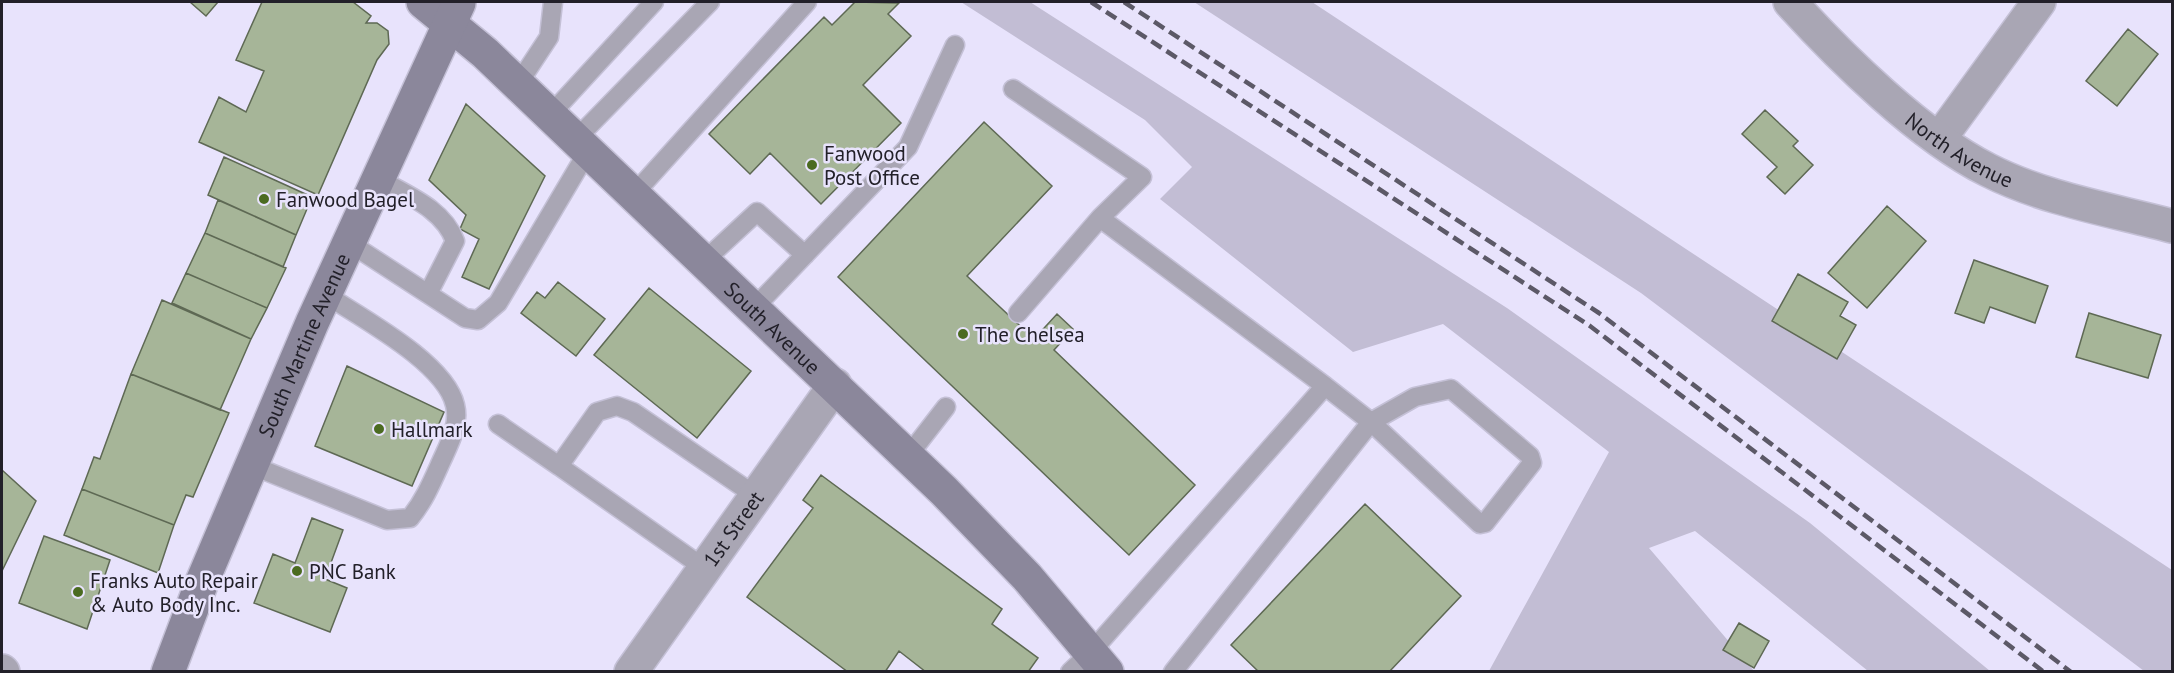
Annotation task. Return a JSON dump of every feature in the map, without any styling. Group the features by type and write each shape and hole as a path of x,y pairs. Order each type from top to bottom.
{"main road":[{"name":"South Avenue","path":"423,2 454,12 518,84 908,456 1027,578 1089,665"},
{"name":"South Martine Avenue","path":"168,672 202,582 325,294 454,12"}],"street":[{"name":"North Avenue","path":"1790,2 1826,41 1925,128 1988,170 2036,189 2172,226"},
{"path":"1940,138 2039,2"},
{"name":"1st Street","path":"631,672 835,385"}],"lane":[{"path":"518,84 549,36 554,2"},
{"path":"550,115 654,2"},
{"path":"348,243 465,318 478,320 489,313 498,303 582,145 710,2"},
{"path":"634,194 807,2"},
{"path":"754,308 908,147 955,45"},
{"path":"1013,89 1142,177 1100,218 1018,313"},
{"path":"377,178 440,215 449,225 454,241 428,294"},
{"path":"704,261 757,212 805,255"},
{"path":"1100,218 1371,422 1480,524 1485,523 1532,464 1530,456 1451,389 1415,397 1371,422 1173,672"},
{"path":"251,465 387,520 410,518 422,503 448,446 456,425 455,406 448,385 424,362 325,294"},
{"path":"1089,665 1324,386"},
{"path":"559,466 597,412 617,406 633,412 756,496"},
{"path":"908,456 946,407"},
{"path":"498,424 704,568"}],"shaded area":[{"path":"961,2 1030,2 1507,308 1810,523 1990,671 1868,671 1695,531 1649,548 1754,671 1489,671 1609,452 1443,324 1353,352 1160,199 1192,167 1145,120"},
{"path":"1194,2 1312,2 2172,570 2172,671 2144,671 1641,293"}],"building":[{"path":"190,2 218,2 206,16"},
{"path":"262,2 353,2 371,16 366,23 377,23 388,31 389,44 377,60 318,195 199,142 219,97 246,112 264,71 236,60"},
{"path":"855,2 899,3 888,14 911,36 863,85 901,123 821,204 770,153 750,174 709,134 824,17 832,25"},
{"path":"2128,29 2158,54 2117,106 2086,81"},
{"path":"466,104 545,176 489,289 462,277 479,239 460,229 466,215 429,180"},
{"path":"1765,110 1798,141 1793,146 1813,165 1785,194 1767,177 1777,167 1742,134"},
{"name":"The Chelsea","path":"984,122 1052,186 967,276 1034,339 1057,314 1073,329 1054,350 1195,485 1129,555 838,277"},
{"path":"224,157 312,197 296,235 208,195"},
{"path":"218,200 296,235 283,267 205,233"},
{"path":"1887,206 1926,241 1867,308 1828,273"},
{"path":"205,233 286,268 267,308 186,273"},
{"path":"1974,260 2048,286 2035,323 1990,307 1984,323 1955,313"},
{"path":"186,273 267,308 251,339 172,303"},
{"path":"1798,274 1848,302 1840,316 1856,325 1837,359 1772,321"},
{"path":"558,282 605,319 576,356 521,313 537,292 545,298"},
{"path":"649,288 751,371 697,438 594,355"},
{"path":"162,300 251,339 220,410 131,374"},
{"path":"2089,313 2161,335 2148,378 2076,357"},
{"name":"Hallmark","path":"347,366 444,412 412,486 315,446"},
{"path":"131,374 229,413 193,497 186,495 174,525 82,489 94,457 100,459"},
{"path":"2,470 36,501 2,571"},
{"path":"821,475 1002,609 992,624 1038,658 1028,672 926,672 899,651 885,672 848,672 747,597 813,508 803,500"},
{"path":"82,489 174,525 158,573 64,535"},
{"path":"1365,504 1461,596 1389,672 1259,672 1231,645"},
{"name":"PNC Bank","path":"312,518 343,530 325,579 347,588 330,632 254,603 273,554 295,563"},
{"path":"44,536 110,560 87,629 19,603"},
{"path":"1739,623 1769,641 1754,668 1723,650"}],"railway":[{"path":"1091,2 1590,326 2044,672"},
{"path":"1124,2 1599,313 2071,672"}],"place":[{"name":"Fanwood Post Office","path":"812,165"},
{"name":"Fanwood Bagel","path":"264,199"},
{"name":"The Chelsea","path":"963,334"},
{"name":"Hallmark","path":"379,429"},
{"name":"PNC Bank","path":"297,571"},
{"name":"Franks Auto Repair & Auto Body Inc.","path":"78,592"}]}
